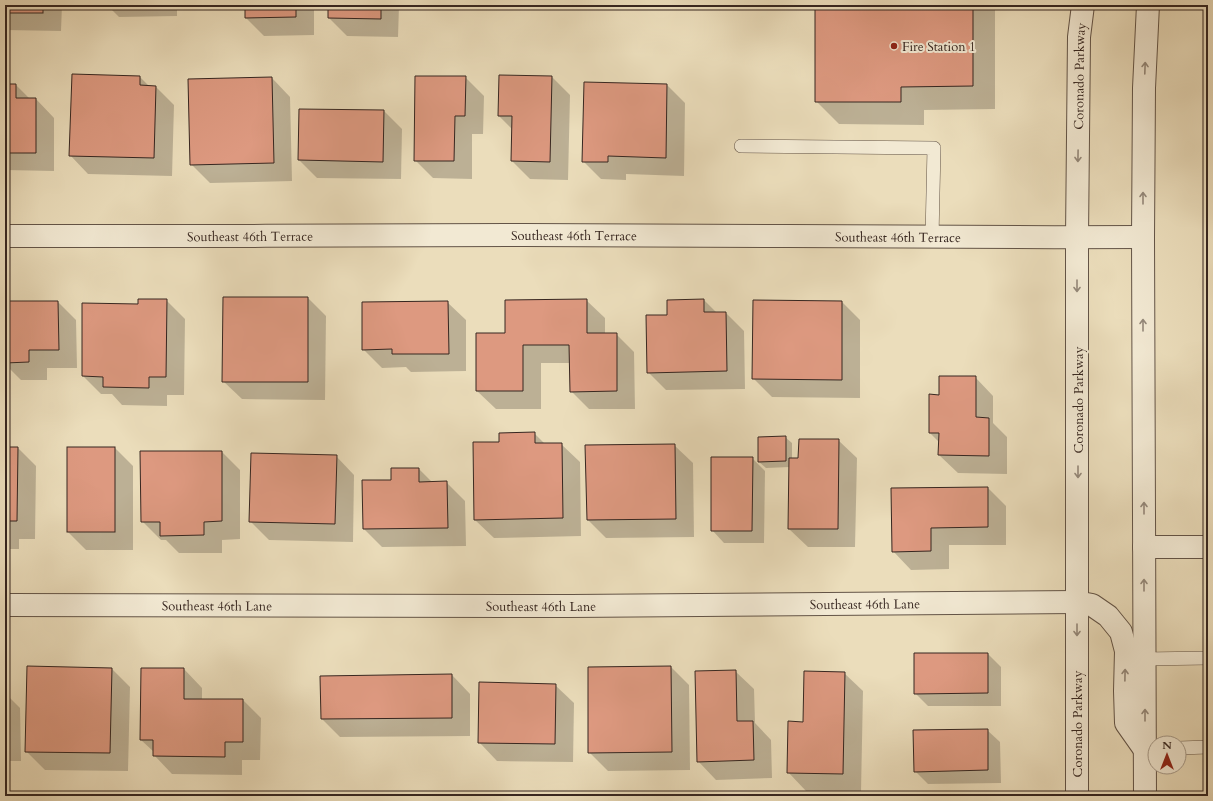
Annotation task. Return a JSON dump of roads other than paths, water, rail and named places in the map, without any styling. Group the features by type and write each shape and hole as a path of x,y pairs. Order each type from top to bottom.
{"street":[{"name":"Coronado Parkway","path":"1077,796 1077,237 1080,37 1083,5"},
{"path":"1148,5 1144,88 1143,237 1144,659 1149,735"},
{"name":"Southeast 46th Terrace","path":"5,236 136,237 535,235 1143,237"},
{"path":"1144,548 1208,547"},
{"name":"Southeast 46th Lane","path":"5,605 571,606 1076,602 1092,604 1108,616 1120,632 1126,651 1126,723 1147,746"},
{"path":"1145,796 1147,775"}],"lane":[{"path":"741,146 934,148 932,237"},
{"path":"1144,659 1208,658"},
{"path":"1187,748 1208,747"}],"place":[{"name":"Fire Station 1","path":"894,46"}]}
